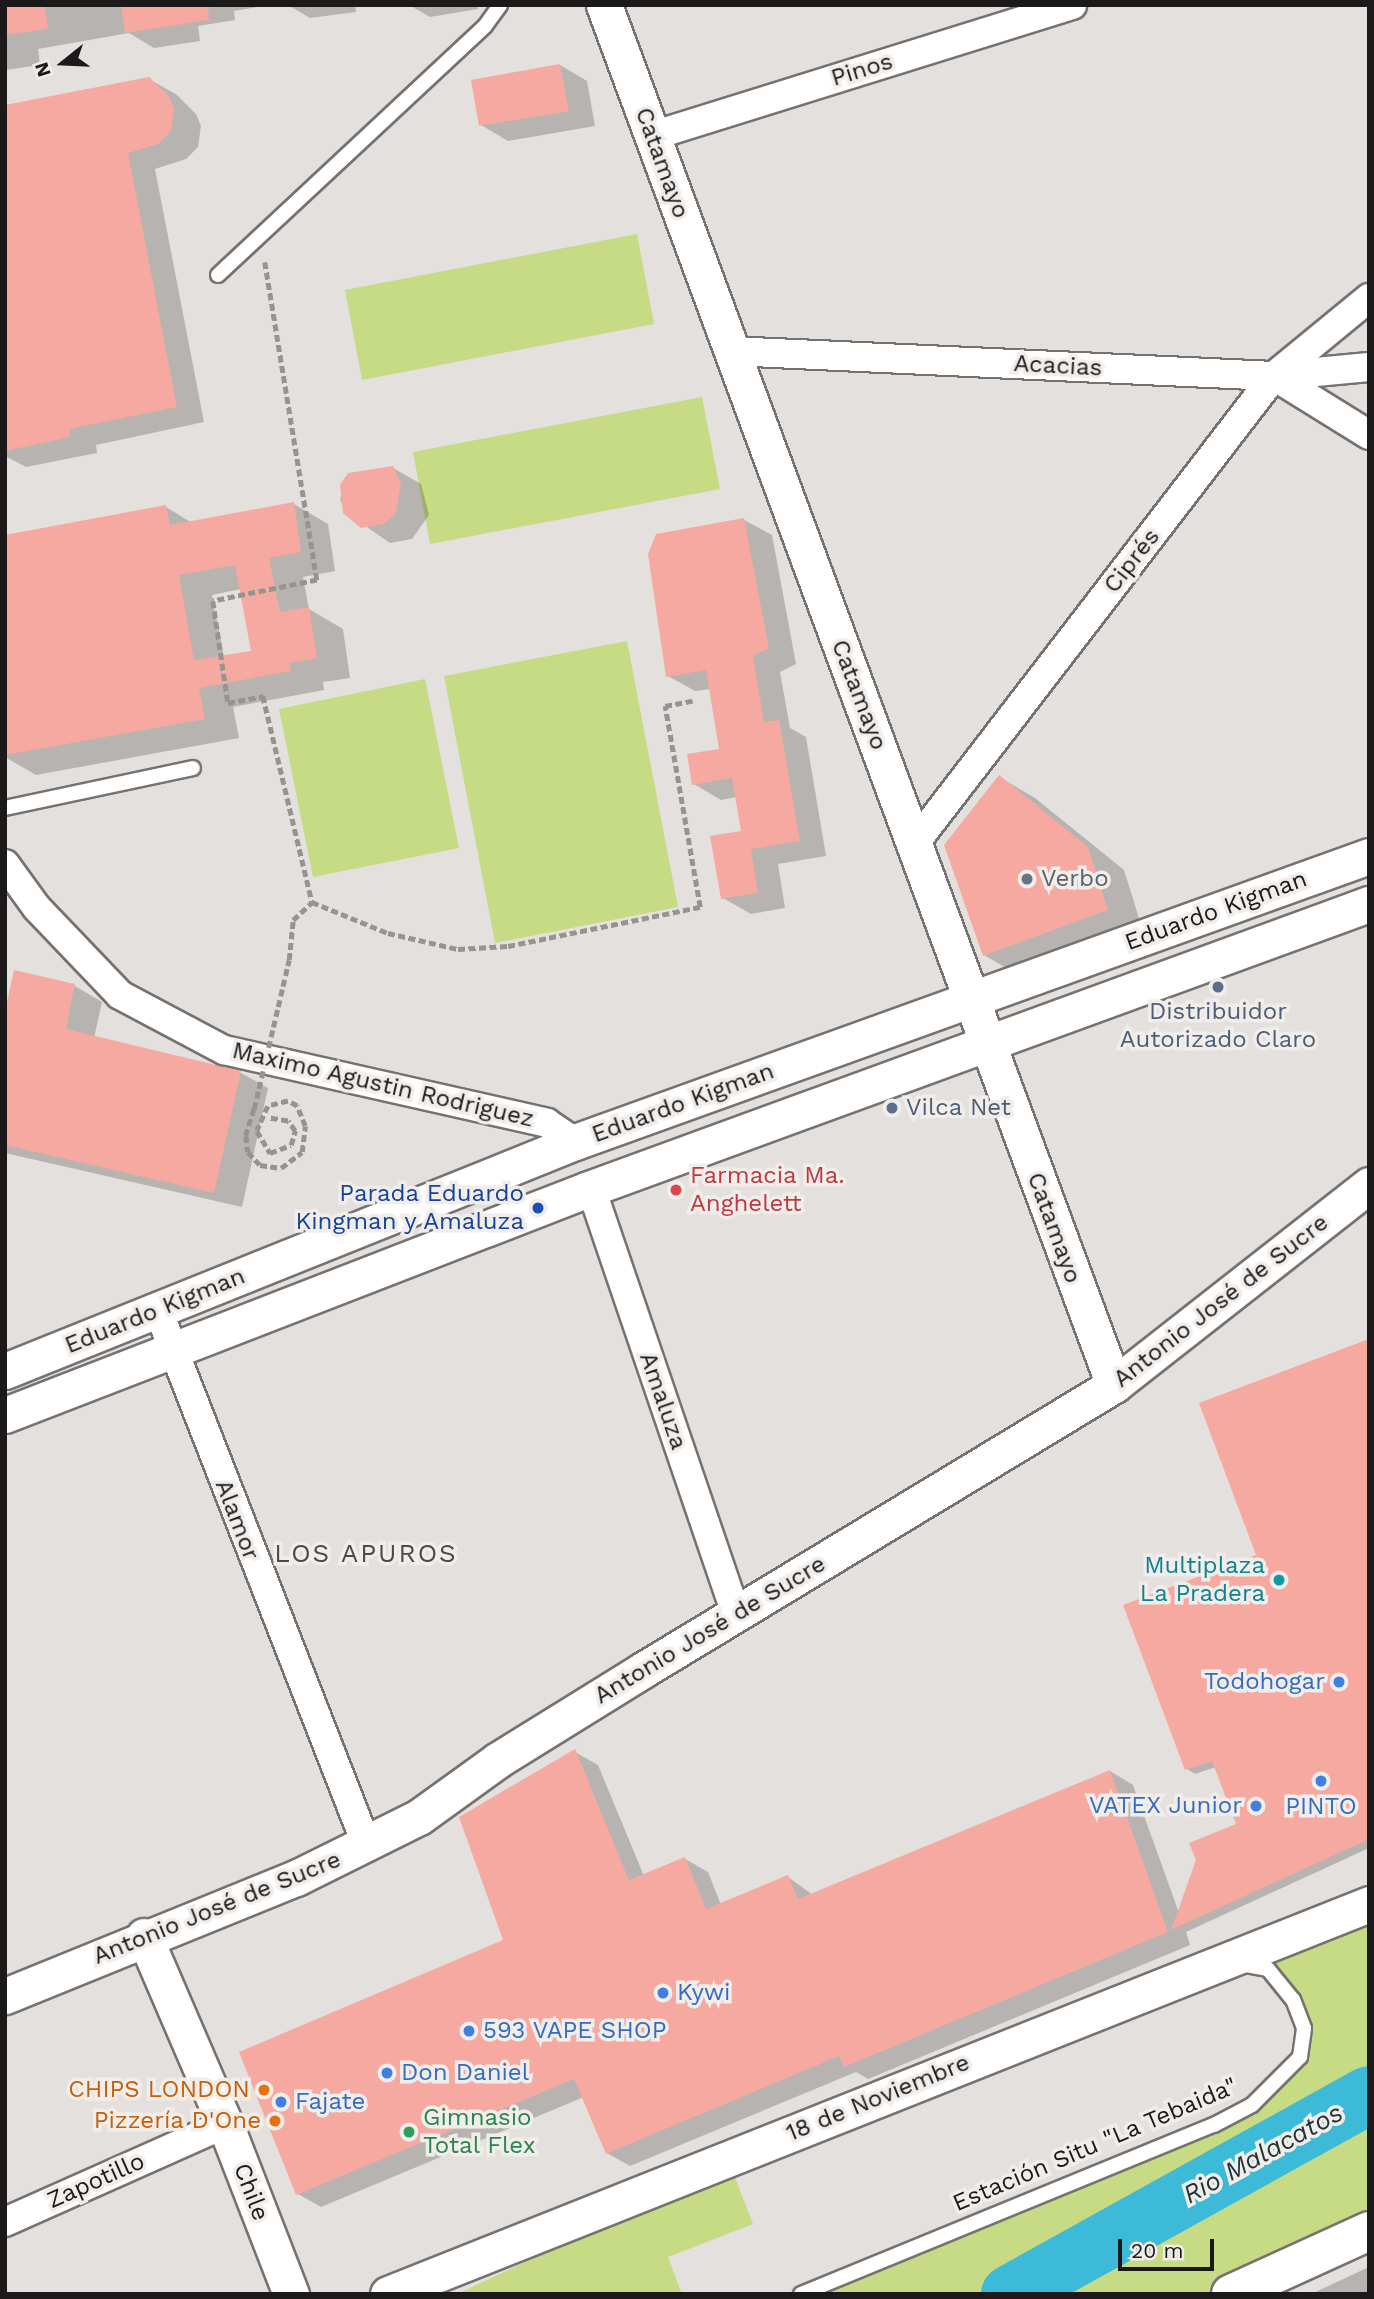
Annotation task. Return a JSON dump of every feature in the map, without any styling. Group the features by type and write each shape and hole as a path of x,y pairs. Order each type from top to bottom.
{"main road":[{"path":"1231,2294 1369,2231"}],"street":[{"name":"Catamayo","path":"604,5 1114,1385"},
{"name":"Pinos","path":"652,136 1058,7"},
{"name":"Ciprés","path":"915,844 1274,376 1369,298"},
{"name":"Acacias","path":"730,351 1274,376 1369,435"},
{"path":"1274,376 1369,367"},
{"name":"Eduardo Kigman","path":"5,1371 575,1142 1369,856"},
{"name":"Maximo Agustin Rodriguez","path":"5,864 37,908 120,995 223,1050 547,1123 575,1142"},
{"name":"Eduardo Kigman","path":"5,1415 591,1188 989,1046 1369,904"},
{"path":"575,1142 591,1188"},
{"name":"Antonio José de Sucre","path":"5,1996 144,1936 367,1846 736,1615 1114,1385 1369,1185"},
{"name":"Amaluza","path":"591,1188 736,1615"},
{"name":"Alamor","path":"158,1310 171,1350 367,1846"},
{"name":"18 de Noviembre","path":"388,2294 1186,1974 1224,1965 1369,1904"},
{"name":"Chile","path":"144,1936 225,2124 291,2294"},
{"name":"Zapotillo","path":"5,2222 225,2124"}],"lane":[{"path":"218,275 485,26 500,5"},
{"path":"5,808 193,768"},
{"name":"Estación Situ \"La Tebaida\"","path":"801,2294 1201,2130 1252,2105 1300,2057 1304,2028 1293,2000 1268,1969 1224,1965"}],"path":[{"path":"260,234 317,580 213,601 228,703 263,696 312,902"},
{"path":"312,902 388,933 458,949 508,946 700,907 665,706 695,700"},
{"path":"269,1118 288,1121 295,1131 291,1146 270,1153 257,1130 268,1106 288,1101 297,1106 305,1126 302,1153 281,1168 260,1165 248,1152 246,1136 289,960 293,919 312,902"}],"green space":[{"path":"637,234 654,324 362,380 345,290"},
{"path":"702,397 720,489 430,544 413,452"},
{"path":"627,641 678,907 495,943 444,676"},
{"path":"425,679 459,848 313,877 279,709"},
{"path":"1369,1904 1369,2231 1231,2294 801,2294 1252,2105 1300,2057 1304,2028 1268,1969 1245,1964"},
{"path":"733,2172 753,2224 668,2257 682,2294 457,2294 647,2205"}],"building":[{"path":"5,5 45,5 48,29 5,35"},
{"path":"121,5 208,5 209,20 125,33"},
{"path":"560,64 569,111 479,126 471,80"},
{"path":"149,77 169,96 174,109 171,131 158,144 128,153 177,407 69,429 71,437 5,451 5,105"},
{"path":"393,466 401,483 396,513 384,524 361,528 343,513 340,485 348,473"},
{"path":"294,502 301,552 269,558 280,612 309,607 317,658 289,663 291,671 199,688 205,719 5,755 5,535 166,505 170,525","holes":["235,565 251,651 194,660 179,575"]},
{"path":"744,518 769,648 753,656 764,722 779,720 800,841 751,849 758,893 721,899 710,836 741,831 732,778 692,785 687,754 719,749 706,670 666,677 648,554 656,534"},
{"name":"Verbo","path":"999,775 1088,847 1108,910 983,956 944,845"},
{"path":"14,970 75,984 66,1029 241,1071 214,1193 5,1145 5,1011"},
{"name":"Multiplaza La Pradera","path":"1369,1339 1369,1839 1171,1930 1196,1860 1189,1843 1236,1824 1212,1761 1185,1770 1123,1605 1256,1555 1199,1403"},
{"path":"575,1749 629,1880 685,1857 706,1909 788,1875 798,1899 1110,1770 1168,1932 844,2067 839,2056 606,2154 574,2079 296,2195 239,2052 503,1940 459,1817"}],"waterway":[{"name":"Rio Malacatos","path":"1010,2294 1369,2095"}],"place":[{"name":"Verbo","path":"1027,879"},
{"name":"Distribuidor Autorizado Claro","path":"1218,987"},
{"name":"Vilca Net","path":"892,1108"},
{"name":"Farmacia Ma. Anghelett","path":"676,1190"},
{"name":"Parada Eduardo Kingman y Amaluza","path":"538,1208"},
{"name":"Multiplaza La Pradera","path":"1279,1580"},
{"name":"Todohogar","path":"1339,1682"},
{"name":"PINTO","path":"1321,1781"},
{"name":"VATEX Junior","path":"1256,1806"},
{"name":"Kywi","path":"663,1993"},
{"name":"593 VAPE SHOP","path":"469,2031"},
{"name":"Don Daniel","path":"387,2073"},
{"name":"CHIPS LONDON","path":"264,2090"},
{"name":"Fajate","path":"281,2102"},
{"name":"Pizzería D'One","path":"275,2121"},
{"name":"Gimnasio Total Flex","path":"409,2132"}],"district":[{"name":"LOS APUROS","path":"366,1554"}]}
